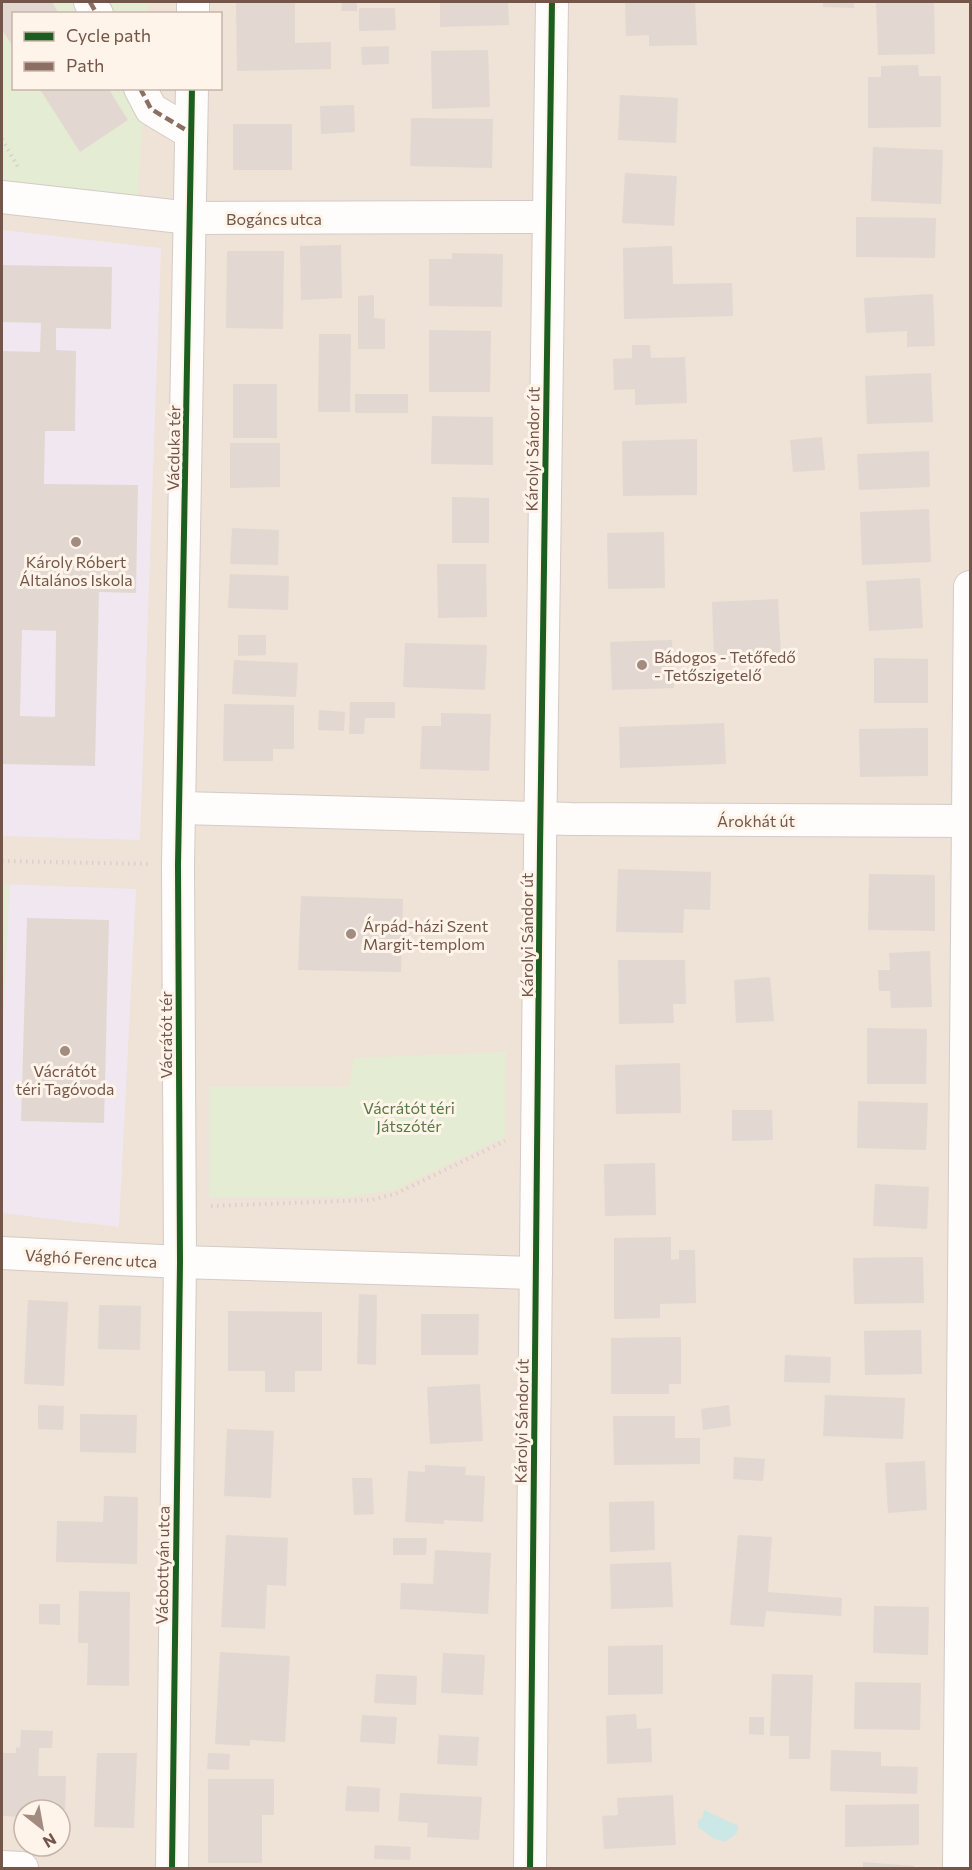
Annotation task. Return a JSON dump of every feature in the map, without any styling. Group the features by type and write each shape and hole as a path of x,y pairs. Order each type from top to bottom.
{"street":[{"name":"Károlyi Sándor út","path":"530,1869 540,818 552,2"},
{"path":"141,90 151,109 191,133"},
{"name":"Vácduka tér","path":"181,808 192,90"},
{"name":"Bogáncs utca","path":"2,197 190,218 549,217"},
{"path":"959,1869 970,587"},
{"path":"181,808 540,818"},
{"name":"Vácrátót tér","path":"180,1263 178,865 181,808"},
{"name":"Árokhát út","path":"540,818 969,820"},
{"name":"Vághó Ferenc utca","path":"2,1253 180,1263"},
{"path":"180,1263 536,1273"},
{"name":"Vácbottyán utca","path":"172,1869 180,1263"},
{"path":"2,1867 22,1869"}],"path":[{"path":"2,861 178,865"},
{"path":"179,1208 371,1200 395,1194 538,1125"}],"shaded area":[{"path":"2,2 970,2 970,1868 2,1868"},
{"name":"Károly Róbert Általános Iskola","path":"2,230 161,248 140,840 2,836"},
{"name":"Vácrátót téri Tagóvoda","path":"2,884 136,889 119,1227 2,1213"}],"green space":[{"path":"2,2 148,2 148,12 12,12 12,90 144,90 138,197 2,180"},
{"path":"2,884 10,884 2,1042"},
{"name":"Vácrátót téri Játszótér","path":"506,1052 505,1137 394,1190 349,1197 209,1197 209,1087 349,1087 354,1058"}],"water":[{"path":"704,1810 738,1826 737,1833 725,1842 713,1838 698,1827 698,1821 703,1817"}],"building":[{"path":"2,2 52,2 58,12 12,12 12,45 2,30"},
{"path":"236,2 295,2 295,43 331,42 331,69 237,71"},
{"path":"342,2 357,2 357,11 341,11"},
{"path":"440,2 508,2 509,25 440,27"},
{"path":"625,2 695,2 697,45 649,46 649,35 626,36"},
{"path":"823,2 854,2 854,8 823,7"},
{"path":"934,2 935,54 878,55 876,3"},
{"path":"359,8 395,8 396,30 359,31"},
{"path":"389,46 389,64 362,65 361,47"},
{"path":"488,50 490,107 432,109 431,51"},
{"path":"918,65 919,76 941,76 941,127 868,128 868,77 881,77 881,66"},
{"path":"40,90 109,90 128,120 80,152"},
{"path":"620,95 678,98 676,143 618,140"},
{"path":"354,105 355,132 321,134 320,106"},
{"path":"411,118 493,119 492,168 410,166"},
{"path":"233,124 292,124 292,170 233,170"},
{"path":"873,147 943,150 941,204 871,201"},
{"path":"625,173 677,176 674,226 622,223"},
{"path":"856,217 936,218 935,258 856,257"},
{"path":"341,245 342,298 301,300 300,246"},
{"path":"672,246 673,284 732,283 733,316 624,319 623,248"},
{"path":"227,251 284,251 283,329 226,328"},
{"path":"452,253 503,254 502,307 429,306 429,259 452,259"},
{"path":"2,265 112,267 111,329 56,328 56,350 76,351 75,431 45,431 44,484 138,485 136,593 99,592 95,766 2,764 2,351 40,352 41,323 2,322","holes":["22,630 56,631 55,717 20,716"]},
{"path":"933,294 935,346 907,347 907,331 866,333 864,298"},
{"path":"374,295 374,318 385,319 385,349 358,349 358,296"},
{"path":"429,330 491,331 490,392 429,392"},
{"path":"319,334 351,334 350,412 318,412"},
{"path":"632,345 650,345 651,358 685,357 687,403 635,405 635,389 614,390 613,359 632,358"},
{"path":"931,373 933,422 867,424 865,376"},
{"path":"233,384 277,384 277,438 233,438"},
{"path":"355,394 408,394 408,413 355,413"},
{"path":"432,416 493,417 493,465 431,464"},
{"path":"822,437 825,470 793,472 790,440"},
{"path":"697,439 697,495 623,496 622,441"},
{"path":"230,443 280,443 280,487 230,488"},
{"path":"929,451 930,487 859,490 857,454"},
{"path":"452,497 489,498 489,543 452,543"},
{"path":"929,509 931,562 862,565 860,512"},
{"path":"232,528 279,530 278,565 230,564"},
{"path":"664,532 665,588 608,589 607,533"},
{"path":"437,564 486,564 487,617 438,618"},
{"path":"230,574 289,576 288,610 228,608"},
{"path":"920,578 923,628 869,631 866,581"},
{"path":"778,599 781,657 714,660 712,602"},
{"path":"238,635 266,635 266,655 238,656"},
{"name":"Bádogos - Tetőfedő - Tetőszigetelő","path":"672,640 674,688 612,690 610,642"},
{"path":"405,643 487,645 485,690 403,687"},
{"path":"874,658 928,659 928,703 874,703"},
{"path":"234,660 298,663 296,697 232,694"},
{"path":"350,702 395,702 395,718 365,718 364,734 349,734"},
{"path":"224,704 294,705 294,749 273,749 273,761 223,761"},
{"path":"319,710 345,712 344,731 318,730"},
{"path":"441,713 491,714 489,771 420,769 422,726 441,726"},
{"path":"724,723 726,764 620,768 619,727"},
{"path":"928,728 928,776 860,777 859,729"},
{"path":"618,869 711,872 710,910 684,909 683,933 616,932"},
{"path":"869,874 935,875 935,931 868,930"},
{"name":"Árpád-házi Szent Margit-templom","path":"301,896 403,899 401,972 298,970"},
{"name":"Vácrátót téri Tagóvoda","path":"27,918 109,920 104,1123 21,1121"},
{"path":"930,951 932,1007 891,1008 890,991 879,991 878,970 890,970 889,953"},
{"path":"618,960 685,960 686,1004 673,1004 674,1023 619,1024"},
{"path":"770,977 774,1021 736,1023 734,980"},
{"path":"867,1028 927,1029 926,1084 867,1084"},
{"path":"680,1063 681,1113 616,1114 615,1065"},
{"path":"858,1101 928,1103 926,1150 857,1148"},
{"path":"732,1110 772,1110 773,1140 732,1141"},
{"path":"655,1163 656,1215 605,1216 604,1164"},
{"path":"875,1184 929,1187 927,1229 873,1226"},
{"path":"671,1237 671,1260 679,1259 679,1250 695,1250 696,1303 660,1304 660,1318 614,1319 614,1238"},
{"path":"923,1257 924,1303 854,1304 853,1258"},
{"path":"359,1294 377,1295 376,1365 357,1364"},
{"path":"28,1300 68,1302 64,1386 24,1384"},
{"path":"99,1305 141,1306 140,1350 98,1349"},
{"path":"228,1311 322,1312 322,1371 295,1371 295,1392 265,1392 265,1371 228,1371"},
{"path":"421,1314 479,1314 478,1355 421,1355"},
{"path":"921,1330 922,1374 865,1375 864,1331"},
{"path":"681,1337 681,1384 669,1384 669,1394 611,1394 611,1338"},
{"path":"785,1355 831,1357 830,1383 784,1382"},
{"path":"480,1384 483,1441 430,1444 427,1387"},
{"path":"825,1395 905,1398 903,1439 823,1436"},
{"path":"38,1405 64,1406 63,1430 38,1429"},
{"path":"729,1405 731,1426 703,1430 701,1409"},
{"path":"80,1414 137,1415 136,1453 80,1452"},
{"path":"613,1416 675,1416 675,1438 700,1438 700,1464 614,1465"},
{"path":"227,1429 274,1431 271,1498 224,1496"},
{"path":"734,1457 765,1459 763,1481 733,1479"},
{"path":"925,1461 927,1510 888,1513 885,1463"},
{"path":"425,1465 466,1467 465,1475 485,1476 483,1522 444,1520 444,1524 405,1522 408,1471 425,1472"},
{"path":"352,1478 372,1478 374,1514 354,1515"},
{"path":"104,1496 138,1497 137,1564 56,1562 57,1521 103,1522"},
{"path":"654,1501 655,1550 610,1552 609,1502"},
{"path":"226,1535 288,1538 286,1586 267,1585 265,1629 221,1627"},
{"path":"738,1535 772,1537 768,1592 842,1598 841,1616 766,1611 764,1627 730,1625"},
{"path":"393,1538 427,1538 426,1555 393,1555"},
{"path":"435,1550 491,1553 488,1614 400,1609 401,1583 433,1584"},
{"path":"671,1562 673,1607 611,1609 610,1564"},
{"path":"79,1591 130,1592 129,1686 87,1685 88,1643 78,1643"},
{"path":"39,1604 60,1604 60,1625 39,1624"},
{"path":"874,1606 929,1607 928,1655 873,1653"},
{"path":"663,1645 663,1694 608,1695 608,1646"},
{"path":"220,1652 290,1656 285,1742 250,1740 250,1746 215,1744"},
{"path":"443,1653 485,1655 483,1695 441,1693"},
{"path":"376,1674 417,1676 416,1705 374,1703"},
{"path":"772,1674 813,1675 810,1759 789,1759 789,1736 770,1736"},
{"path":"855,1682 921,1683 920,1730 854,1729"},
{"path":"636,1714 637,1729 651,1728 652,1762 607,1764 606,1716"},
{"path":"362,1715 397,1717 395,1744 360,1742"},
{"path":"749,1717 764,1717 764,1735 749,1734"},
{"path":"21,1730 53,1731 52,1748 39,1748 38,1776 66,1776 65,1798 12,1798 12,1816 2,1816 2,1753 16,1753 16,1747 20,1748"},
{"path":"439,1735 479,1737 477,1766 437,1764"},
{"path":"831,1750 881,1752 881,1766 918,1767 917,1794 830,1791"},
{"path":"97,1753 137,1753 134,1828 94,1827"},
{"path":"208,1753 230,1754 229,1770 207,1769"},
{"path":"208,1779 274,1779 274,1815 262,1815 262,1863 208,1863"},
{"path":"347,1786 380,1788 379,1812 345,1811"},
{"path":"400,1793 482,1797 479,1840 427,1837 428,1823 398,1821"},
{"path":"673,1795 676,1845 604,1849 602,1816 618,1815 617,1798"},
{"path":"919,1804 919,1845 845,1847 845,1805"},
{"path":"375,1845 411,1847 410,1860 374,1859"},
{"path":"863,1862 914,1866 914,1868 863,1868"}],"marked path":[{"path":"90,2 96,12"},
{"path":"141,90 151,109 191,133"}],"cycle path":[{"path":"530,1868 540,849 552,2"},
{"path":"172,1868 180,1262 178,865 192,90"}],"place":[{"name":"Károly Róbert Általános Iskola","path":"76,542"},
{"name":"Bádogos - Tetőfedő - Tetőszigetelő","path":"642,665"},
{"name":"Árpád-házi Szent Margit-templom","path":"351,934"},
{"name":"Vácrátót téri Tagóvoda","path":"65,1051"}]}
